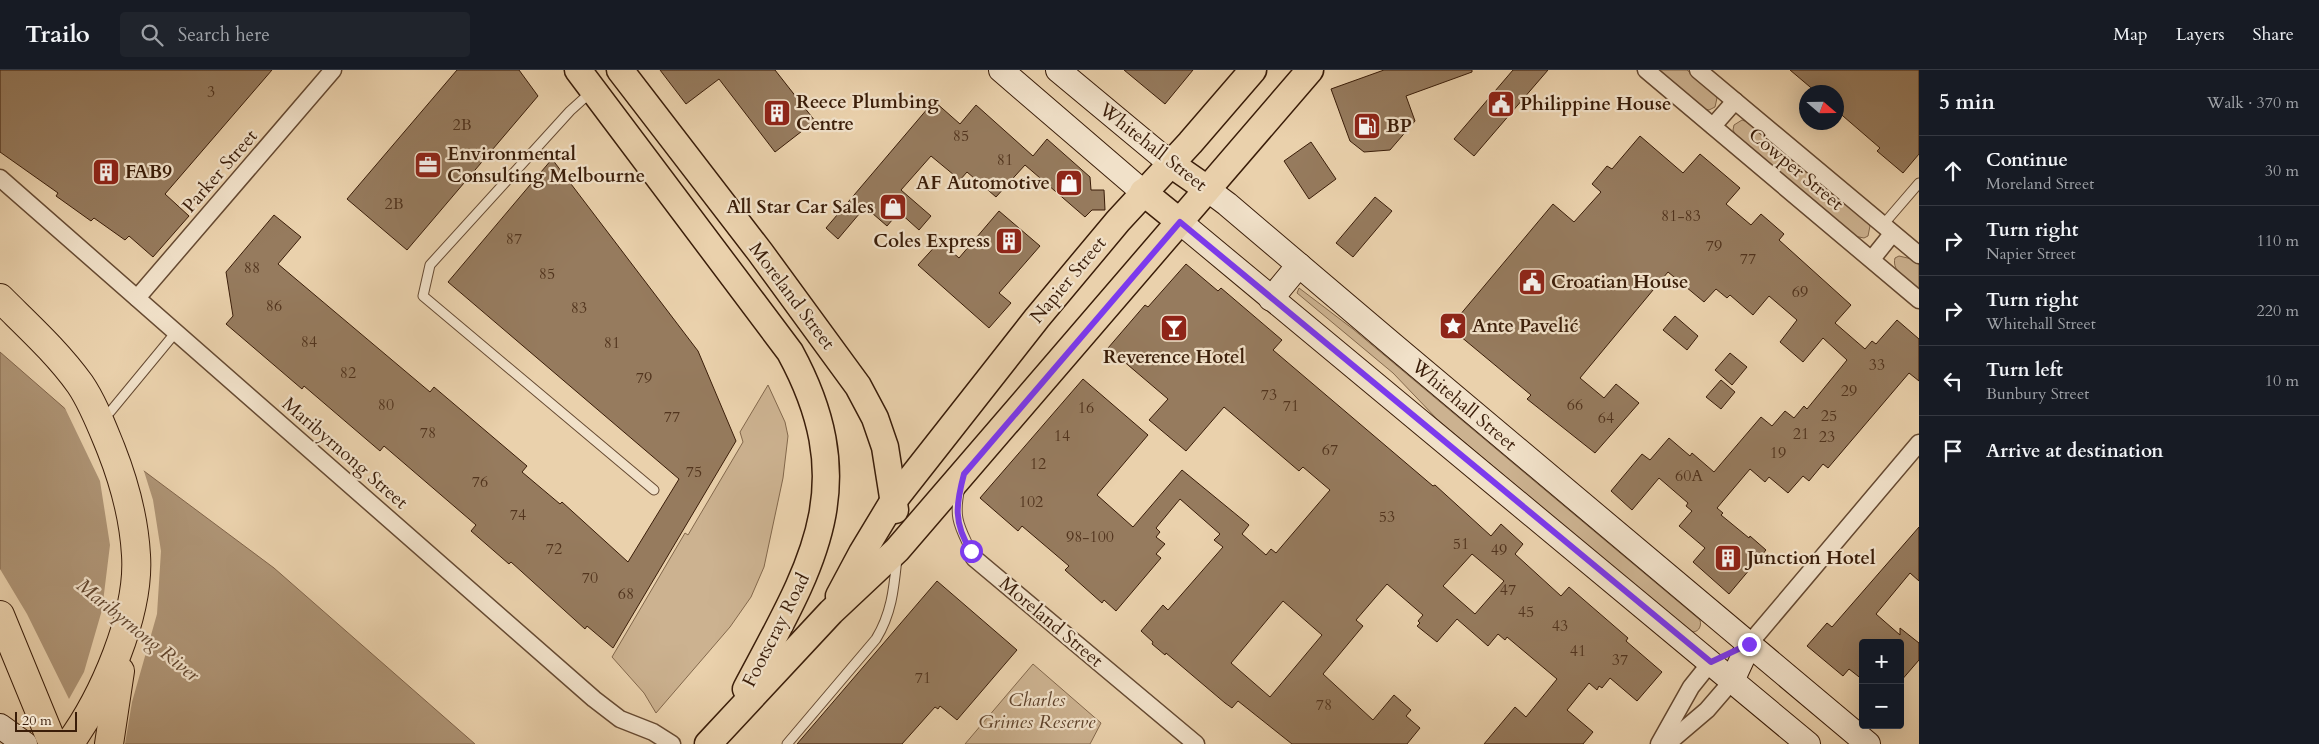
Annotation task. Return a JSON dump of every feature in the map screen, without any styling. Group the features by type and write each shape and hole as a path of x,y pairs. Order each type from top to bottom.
{"highway":[{"path":"0,298 54,351 81,386 101,422 117,464 134,530 137,556 135,583 110,744"},
{"path":"0,615 65,742 85,722 104,687 120,646 130,608"}],"main road":[{"name":"Moreland Street","path":"620,70 771,267 858,386 880,431 888,460 894,500 897,550"},
{"name":"Whitehall Street","path":"1001,70 1271,299 1808,744"},
{"name":"Whitehall Street","path":"1058,70 1171,164 1234,210 1868,744"},
{"name":"Napier Street","path":"894,500 1037,318 1143,192 1171,164 1253,70"},
{"path":"897,550 1310,70"},
{"name":"Moreland Street","path":"590,77 774,328 805,379 821,427 826,471 824,514 817,541"},
{"path":"1271,299 1300,265"},
{"name":"Footscray Road","path":"831,612 862,553 894,500"},
{"name":"Footscray Road","path":"718,732 798,588 817,541"},
{"name":"Footscray Road","path":"718,732 831,612 897,550"},
{"path":"1711,662 1749,644"},
{"path":"1732,680 1749,644"},
{"path":"0,726 25,744"}],"street":[{"name":"Parker Street","path":"137,298 333,70"},
{"name":"Cowper Street","path":"1646,70 1919,300"},
{"name":"Cowper Street","path":"1698,70 1919,255"},
{"path":"1714,126 1735,101"},
{"name":"Maribyrnong Street","path":"0,178 594,699 620,719 653,732 672,744"},
{"path":"1872,259 1887,230"},
{"path":"1749,644 1919,442"},
{"name":"Moreland Street","path":"974,558 1196,744"},
{"path":"1659,744 1691,687 1711,662"},
{"path":"1667,744 1707,710 1732,680"}],"lane":[{"path":"590,77 570,111 430,265 423,296 654,490"},
{"path":"1887,230 1919,183"},
{"path":"110,412 176,332"},
{"name":"Moreland Street","path":"964,474 959,492 957,519 974,558"},
{"path":"787,744 876,639 883,628 892,604 897,550"}],"green space":[{"path":"1657,70 1687,70 1713,92 1717,98 1715,107 1709,110 1703,109"},
{"path":"1742,120 1750,123 1866,221 1870,226 1868,236 1864,238 1854,236 1736,136 1733,130 1734,125"},
{"path":"1899,256 1912,259 1919,265 1919,290 1898,272 1895,258"},
{"path":"1299,288 1353,329 1700,620 1699,629 1695,632 1690,632 1437,419 1393,373 1297,293"},
{"path":"768,385 785,422 788,436 783,478 764,567 751,597 730,627 656,713 644,693 612,657 685,533 688,535 743,442 740,432"},
{"name":"Charles Grimes Reserve","path":"1033,664 1101,723 1090,744 965,744"}],"water":[{"name":"Maribyrnong River","path":"0,352 93,433 274,568 475,744 101,744 0,652"}],"pier":[{"path":"63,404 143,468 153,500 161,551 157,614 132,702 125,744 98,744 0,656 0,569 27,614 69,699 84,672 102,610 110,545 100,481"}],"building":[{"name":"FAB9","path":"0,70 272,70 165,194 189,216 153,257 129,236 125,240 94,218 91,221 56,196 58,193 0,152"},
{"path":"457,70 519,70 538,96 407,250 347,199"},
{"name":"Reece Plumbing Centre","path":"660,70 775,70 815,121 775,152 719,79 686,104"},
{"path":"1124,70 1193,70 1165,104"},
{"path":"1384,70 1472,70 1472,72 1406,96 1415,121 1390,150 1364,152 1350,141 1331,89"},
{"name":"Philippine House","path":"1513,70 1548,70 1474,156 1454,139"},
{"path":"1790,70 1919,70 1919,154 1903,173 1877,151 1880,148 1844,117 1844,85 1808,85"},
{"path":"934,101 960,124 976,105 1033,156 1047,139 1090,177 1091,190 1104,190 1105,210 1092,210 1085,217 1025,165 996,197 967,172 960,180 931,156 901,190 931,216 919,230 899,212 887,226 865,207 838,239 826,228"},
{"path":"1640,136 1683,173 1700,154 1740,188 1726,204 1751,225 1761,214 1784,234 1779,240 1851,305 1835,323 1865,349 1872,341 1876,344 1897,320 1919,339 1919,381 1909,373 1828,468 1823,464 1809,481 1803,476 1788,493 1769,477 1765,482 1750,469 1717,508 1723,513 1721,515 1766,550 1729,594 1693,562 1705,548 1679,526 1692,511 1686,506 1688,503 1659,478 1632,510 1611,491 1642,454 1650,460 1669,438 1690,456 1692,453 1714,472 1761,417 1772,426 1785,411 1794,418 1804,406 1807,409 1847,360 1823,338 1803,362 1780,342 1797,320 1769,296 1753,315 1730,295 1727,298 1716,289 1704,302 1668,272 1580,378 1604,398 1616,384 1639,403 1595,453 1527,399 1531,395 1460,336 1464,331 1454,322 1553,204 1574,222 1601,192 1592,184 1607,166 1612,169"},
{"path":"1311,142 1336,179 1309,199 1284,161"},
{"path":"552,159 698,351 736,441 613,648 587,626 585,629 511,562 509,564 471,531 476,525 384,446 380,451 304,386 302,389 226,324 233,316 226,272 274,215 301,237 278,264 430,392 434,387 527,466 522,472 560,504 562,502 628,562 679,479 448,282"},
{"path":"1375,197 1392,211 1353,257 1336,243"},
{"path":"999,211 1040,246 999,293 1011,303 989,328 918,265 940,241 959,258"},
{"path":"1186,264 1218,291 1221,288 1282,340 1273,350 1433,486 1435,485 1491,536 1501,524 1523,544 1515,554 1561,596 1569,587 1628,638 1626,641 1662,672 1637,701 1610,678 1602,688 1599,686 1597,690 1589,683 1567,710 1593,732 1583,744 1484,744 1515,707 1526,717 1557,679 1507,637 1505,640 1498,634 1488,646 1457,619 1437,642 1417,626 1420,623 1418,621 1423,615 1387,584 1356,620 1363,626 1323,674 1373,720 1394,695 1411,710 1406,716 1420,728 1407,744 1292,744 1238,701 1232,708 1166,653 1165,655 1152,644 1153,642 1141,631 1163,605 1168,610 1223,547 1214,540 1220,534 1180,499 1156,528 1160,532 1156,537 1165,544 1156,554 1161,558 1116,611 1104,600 1102,603 1065,570 1069,566 1022,526 1018,531 980,498 1083,379 1148,435 1097,495 1133,527 1182,470 1249,525 1242,534 1266,555 1271,549 1276,553 1330,490 1303,467 1299,471 1224,407 1186,451 1149,420 1168,399 1108,348 1145,305 1148,307","holes":["1472,554 1504,581 1475,614 1443,586","1283,601 1322,635 1270,697 1231,663"]},
{"path":"1675,316 1698,336 1687,350 1663,330"},
{"path":"1730,353 1747,367 1732,385 1715,370"},
{"path":"1721,380 1735,392 1721,409 1706,397"},
{"path":"1919,527 1919,581 1910,573 1876,614 1900,635 1900,628 1919,643 1919,660 1904,677 1904,639 1859,639 1859,677 1849,669 1843,676 1807,646 1827,623 1832,627"},
{"path":"937,581 1017,650 957,720 940,706 938,709 935,707 902,744 797,744"}],"place":[{"name":"Philippine House","path":"1501,104"},
{"name":"Reece Plumbing Centre","path":"777,113"},
{"name":"BP","path":"1367,126"},
{"name":"Environmental Consulting Melbourne","path":"428,165"},
{"name":"FAB9","path":"106,172"},
{"name":"AF Automotive","path":"1069,183"},
{"name":"All Star Car Sales","path":"893,207"},
{"name":"Coles Express","path":"1009,241"},
{"name":"Croatian House","path":"1532,282"},
{"name":"Ante Pavelić","path":"1453,326"},
{"name":"Reverence Hotel","path":"1174,328"},
{"name":"Junction Hotel","path":"1728,558"}],"route":[{"path":"971,551 957,519 959,492 964,474 1078,338 1180,222 1711,662 1749,644"}]}
